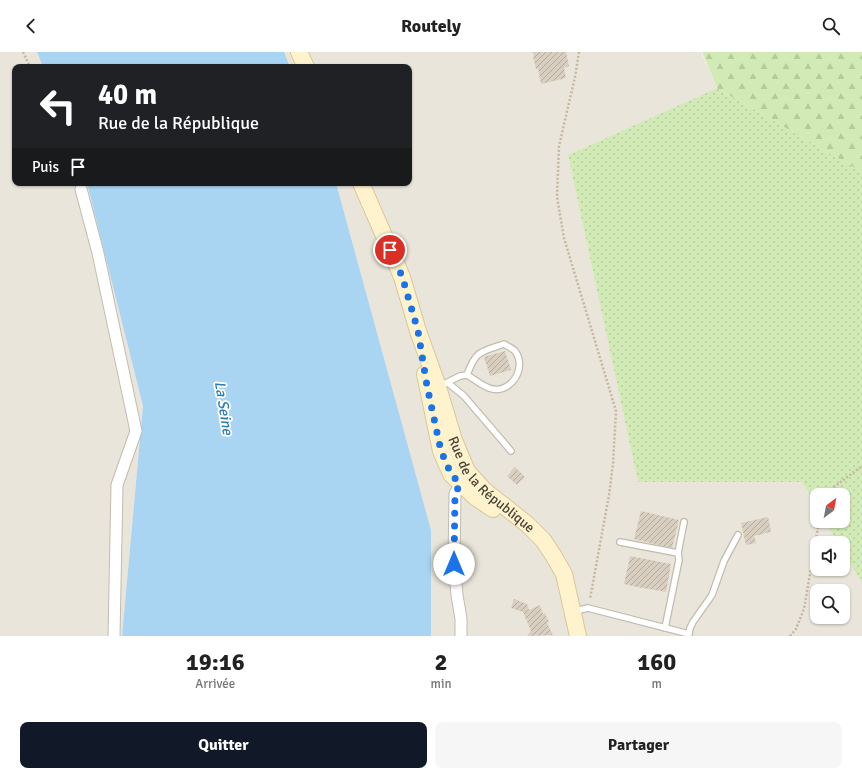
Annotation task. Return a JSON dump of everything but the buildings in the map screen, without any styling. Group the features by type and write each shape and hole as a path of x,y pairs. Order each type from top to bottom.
{"main road":[{"path":"299,52 305,64"},
{"name":"Rue de la République","path":"362,186 402,276 418,331 427,386 441,451 451,474 464,478 484,490 528,525 543,540 564,574 578,636"},
{"name":"Rue de la République","path":"418,331 443,385 454,440 464,478"}],"street":[{"path":"81,189 98,254 136,431 117,484 114,636"},
{"path":"461,636 461,619 454,564 455,494 464,478"}],"lane":[{"path":"443,385 467,375 472,363 480,353 504,344 514,350 520,360 518,374 512,383 503,388 490,388 467,375"},
{"path":"443,385 464,396 511,450"},
{"path":"665,628 679,560 678,553 684,522"},
{"path":"573,611 588,608 688,634 693,622 712,595 724,561 738,535"},
{"path":"620,542 678,553"}],"path":[{"path":"23,52 29,64"},
{"path":"579,52 575,77 559,146 557,197 564,238 616,411 613,464 609,495 588,608"},
{"path":"834,488 862,466"},
{"path":"790,636 796,629 804,609 818,528"}],"shaded area":[{"path":"0,52 37,52 42,64 12,64 12,186 88,186 143,406 122,636 0,636"},
{"path":"284,52 701,52 717,88 568,155 638,482 802,482 810,495 810,528 829,528 834,536 810,536 810,576 850,576 850,563 862,583 862,636 431,636 431,530 337,186 412,186 412,64 289,64"}],"green space":[{"path":"702,52 862,52 862,172 717,88"},
{"path":"717,88 862,172 862,583 850,563 850,536 834,536 829,528 850,528 850,488 810,488 810,495 802,482 638,482 568,155"}],"water":[{"path":"37,52 284,52 289,64 42,64"},
{"name":"La Seine","path":"88,186 337,186 431,530 431,636 122,636 143,406"}],"route":[{"path":"390,250 402,276 418,331 427,386 441,451 451,474 460,484 455,494 454,564"}]}
